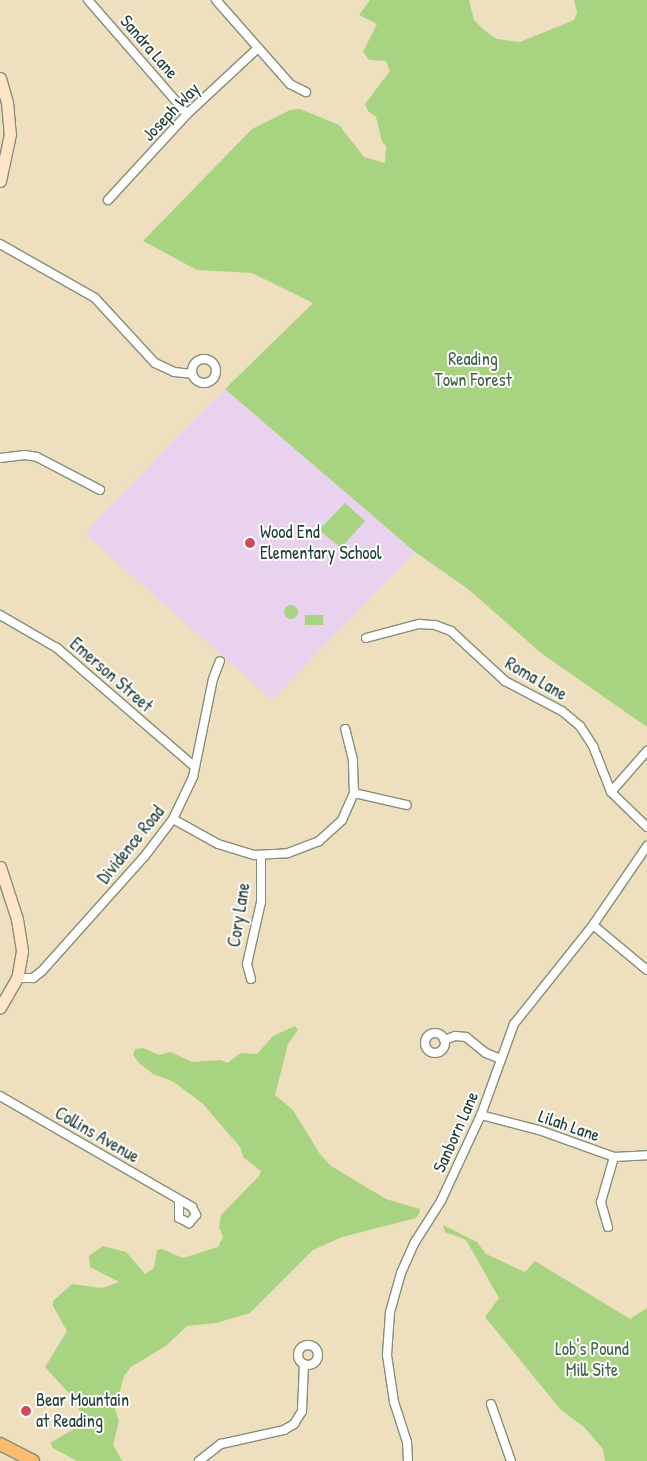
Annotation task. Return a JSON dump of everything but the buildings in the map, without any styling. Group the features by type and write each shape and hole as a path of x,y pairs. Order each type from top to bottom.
{"main road":[{"path":"0,78 7,102 10,134 0,181"},
{"path":"0,866 21,935 17,978 0,1007"},
{"path":"0,1445 33,1461"}],"street":[{"name":"Sandra Lane","path":"88,0 187,114"},
{"path":"216,0 290,84 306,92"},
{"name":"Joseph Way","path":"108,200 187,114 258,48"},
{"path":"0,244 95,298 114,315 139,349 156,363 174,372 192,374"},
{"path":"0,458 25,455 37,457 100,490"},
{"name":"Emerson Street","path":"0,615 57,648 195,767"},
{"name":"Roma Lane","path":"366,638 419,624 435,625 451,631 506,681 562,711 580,726 595,750 611,792 647,827"},
{"name":"Dividence Road","path":"17,978 33,978 42,971 144,857 173,819 195,767 212,679 220,661"},
{"path":"173,819 224,846 261,856 295,852 320,841 342,820 354,793 353,760 345,729"},
{"path":"611,792 647,751"},
{"path":"354,793 408,805"},
{"name":"Sanborn Lane","path":"408,1461 407,1442 396,1414 387,1355 390,1312 406,1260 441,1201 481,1115 501,1058 518,1018 593,925 647,846"},
{"name":"Cory Lane","path":"251,979 247,964 261,902 261,856"},
{"path":"593,925 647,970"},
{"path":"444,1040 452,1036 466,1037 486,1053 501,1058"},
{"name":"Collins Avenue","path":"0,1096 179,1200"},
{"name":"Lilah Lane","path":"481,1115 539,1130 614,1157 647,1154"},
{"path":"608,1227 601,1202 614,1157"},
{"path":"199,1461 224,1442 281,1430 294,1424 302,1411 304,1364"},
{"path":"490,1404 511,1461"}],"shaded area":[{"name":"Wood End Elementary School","path":"225,389 415,552 272,700 86,535 90,526"}],"green space":[{"name":"Reading Town Forest","path":"370,0 469,0 474,20 485,31 497,39 520,42 574,20 577,13 574,0 647,0 647,727 541,653 468,589 415,552 225,389 313,303 252,273 197,270 143,241 252,129 290,110 300,109 339,125 364,157 385,163 386,146 382,142 376,117 368,111 365,104 390,71 386,61 369,60 363,52 377,24 359,15"},
{"path":"345,503 365,521 341,548 319,530"},
{"path":"288,605 294,605 298,612 294,619 288,619 284,615 284,609"},
{"path":"305,615 323,615 323,625 305,625"},
{"path":"295,1026 298,1030 288,1044 275,1095 293,1110 320,1154 331,1166 386,1199 420,1209 419,1214 416,1218 342,1237 313,1250 250,1313 216,1323 187,1326 167,1345 131,1367 124,1376 115,1409 119,1421 113,1445 122,1461 77,1461 53,1448 50,1443 72,1430 81,1416 76,1401 45,1367 67,1331 53,1306 53,1301 72,1284 102,1288 119,1282 90,1267 89,1256 103,1246 126,1252 145,1274 154,1268 157,1250 162,1249 183,1258 218,1247 223,1237 219,1227 221,1215 259,1176 261,1171 244,1158 240,1147 203,1104 174,1082 153,1074 139,1063 133,1055 135,1049 143,1048 159,1055 170,1052 192,1062 221,1060 227,1063 241,1053 257,1054 273,1036"},
{"name":"Lob's Pound Mill Site","path":"443,1225 477,1242 486,1254 525,1272 535,1261 630,1319 647,1308 647,1461 605,1461 603,1449 584,1427 561,1410 485,1317 499,1298 466,1240 445,1232"}],"place":[{"name":"Wood End Elementary School","path":"250,543"},
{"name":"Bear Mountain at Reading","path":"26,1411"}]}
